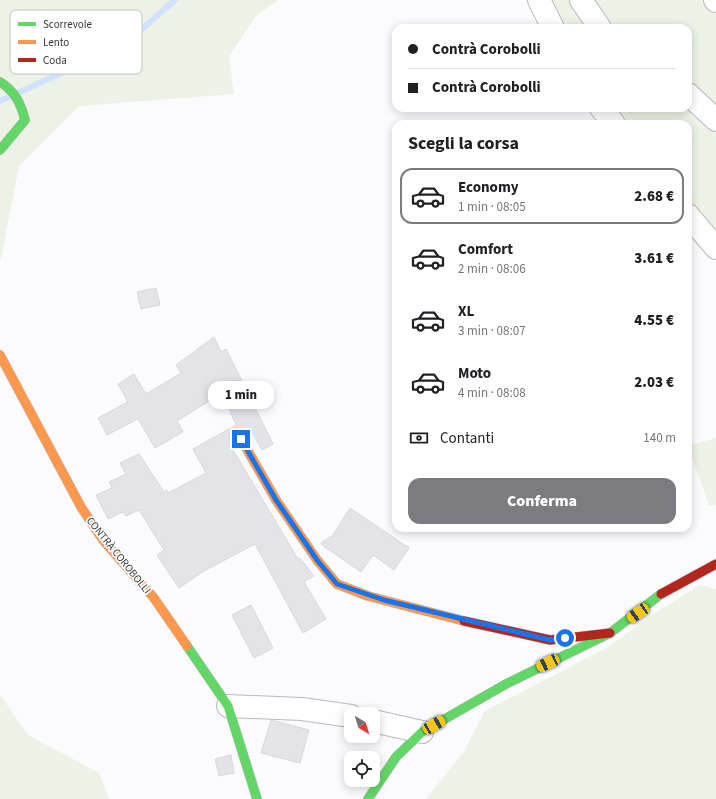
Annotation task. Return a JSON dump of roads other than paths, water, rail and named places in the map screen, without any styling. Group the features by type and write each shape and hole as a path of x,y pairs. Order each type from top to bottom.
{"street":[{"path":"539,0 551,24"},
{"path":"581,0 597,24"},
{"path":"0,150 20,128 25,120 21,103 3,84"},
{"path":"692,98 716,120"},
{"path":"604,112 611,120"},
{"path":"692,220 716,248"},
{"name":"CONTRÀ COROBOLLI","path":"0,355 80,507 103,540 154,598 228,706 257,799"},
{"path":"241,439 276,500 317,560 337,584 384,600 550,640 610,633"},
{"path":"368,799 374,787 396,757 422,732 506,684 610,633 665,591 716,564"},
{"path":"228,706 302,709 344,715"},
{"path":"380,723 422,732"}],"waterway":[{"path":"142,29 175,0"},
{"path":"0,101 59,74"}]}
